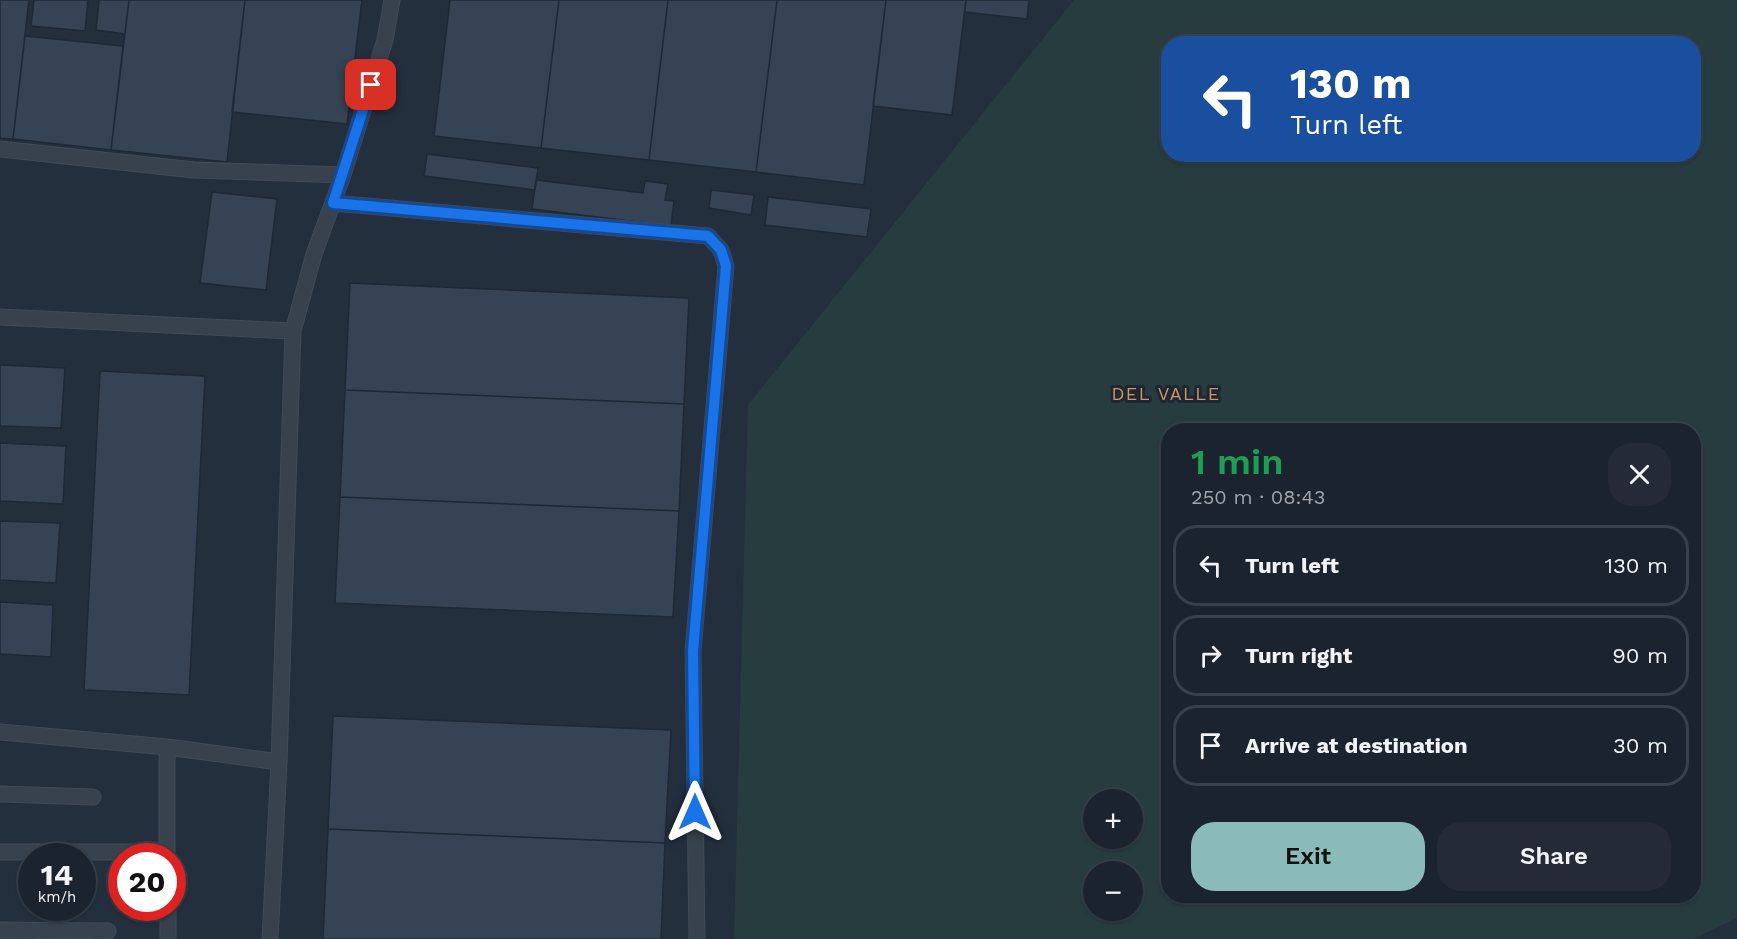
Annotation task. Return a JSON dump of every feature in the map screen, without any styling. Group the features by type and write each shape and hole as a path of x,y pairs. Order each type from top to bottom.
{"lane":[{"path":"270,939 279,762 293,331 314,254 343,175 385,40 392,0"},
{"path":"0,149 194,170 343,175"},
{"path":"333,203 708,236 721,250 726,266 693,651 697,939"},
{"path":"0,317 293,331"},
{"path":"0,732 167,747 279,762"},
{"path":"167,747 167,843"},
{"path":"0,794 93,797"},
{"path":"0,852 108,853"},
{"path":"168,921 168,939"},
{"path":"0,930 108,931"}],"green space":[{"path":"1074,0 1737,0 1737,918 1693,939 734,939 748,405"}],"building":[{"path":"0,0 29,0 13,139 0,138"},
{"path":"34,0 88,0 85,31 31,26"},
{"path":"99,0 129,0 125,34 96,30"},
{"path":"129,0 245,0 227,162 111,150"},
{"path":"245,0 362,0 347,124 232,112"},
{"path":"450,0 559,0 541,148 434,136"},
{"path":"559,0 668,0 649,160 541,148"},
{"path":"668,0 777,0 756,172 649,160"},
{"path":"777,0 886,0 864,185 756,172"},
{"path":"886,0 966,0 952,115 873,106"},
{"path":"966,0 1029,0 1027,19 965,12"},
{"path":"25,36 123,46 111,150 13,139"},
{"path":"427,154 538,168 535,190 424,176"},
{"path":"536,180 643,193 645,181 668,184 665,200 674,201 671,226 532,209"},
{"path":"711,190 754,195 751,215 709,208"},
{"path":"212,192 277,199 266,290 200,283"},
{"path":"768,197 871,209 867,237 765,225"},
{"path":"350,283 689,298 684,404 345,390"},
{"path":"0,365 65,368 61,428 0,426"},
{"path":"100,371 205,376 189,695 84,690"},
{"path":"345,390 684,404 679,511 340,497"},
{"path":"0,443 66,446 63,504 0,501"},
{"path":"340,497 679,511 673,617 335,603"},
{"path":"0,521 60,523 56,583 0,580"},
{"path":"0,602 53,605 51,657 0,654"},
{"path":"333,716 671,730 665,843 328,829"},
{"path":"328,829 665,843 661,939 323,939"}],"district":[{"name":"DEL VALLE","path":"1166,393"}],"route":[{"path":"371,85 333,203 708,236 721,250 726,266 693,651 695,812"}]}
